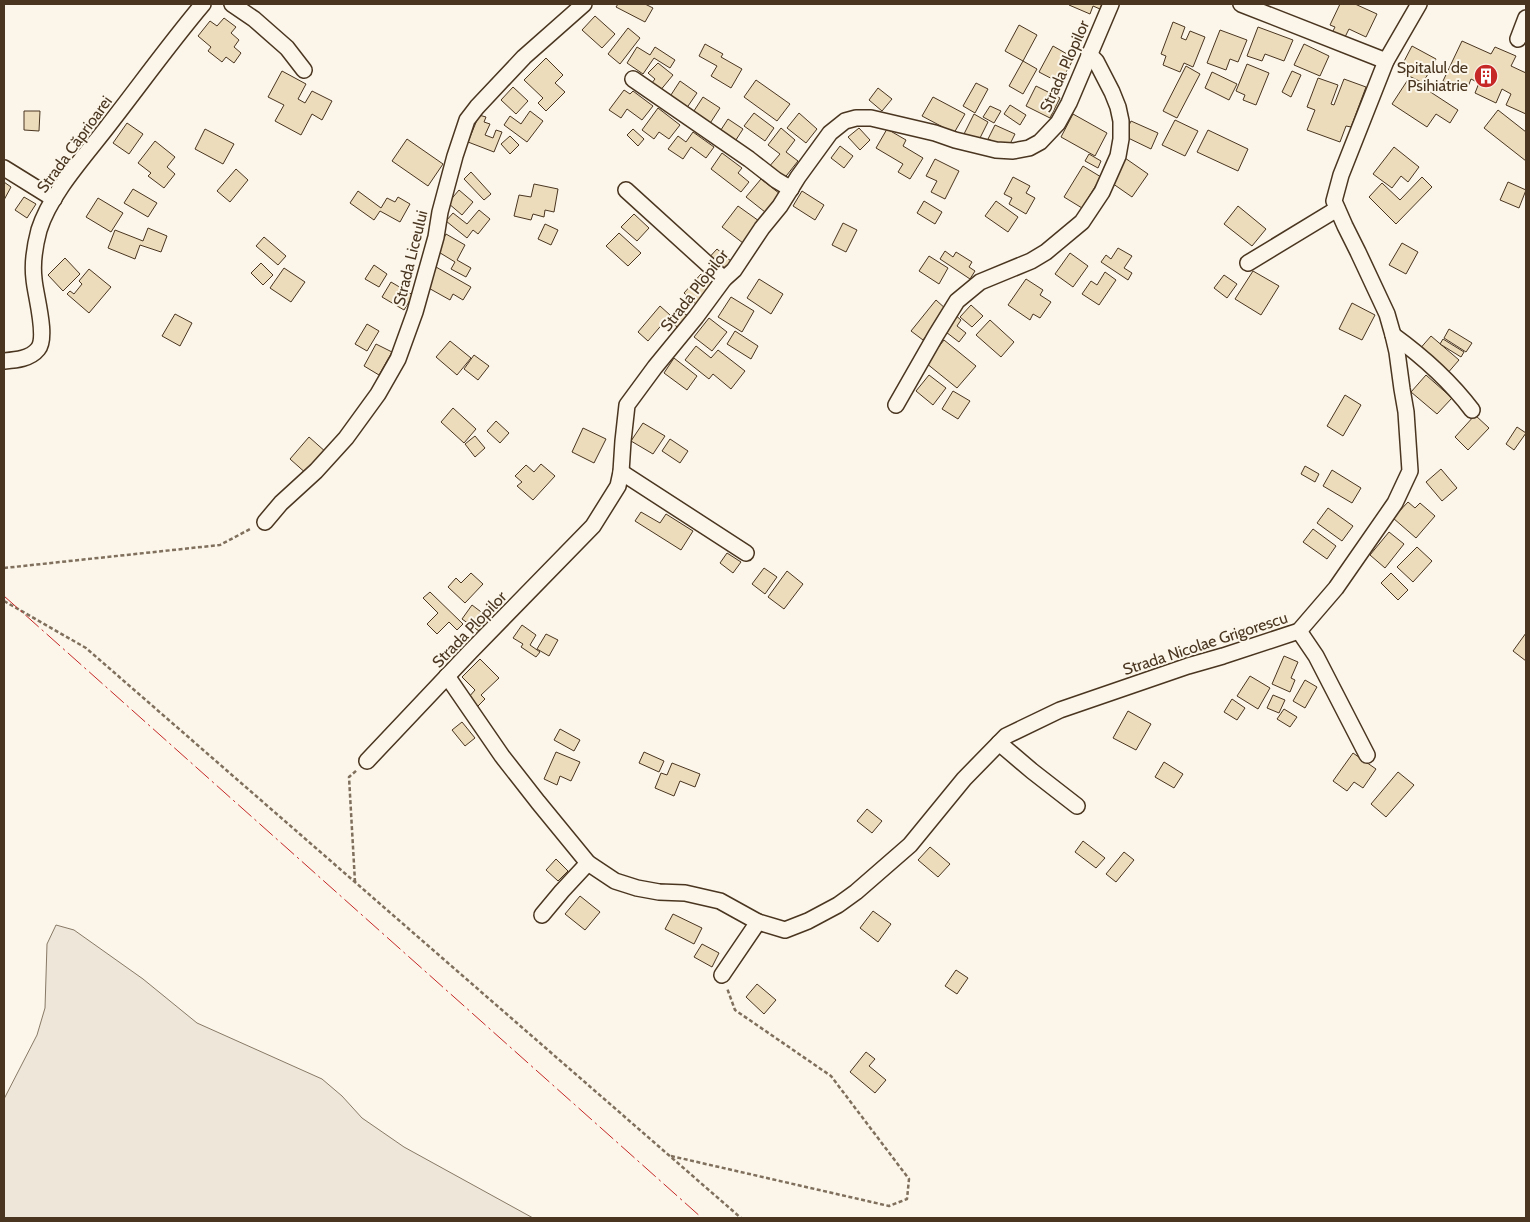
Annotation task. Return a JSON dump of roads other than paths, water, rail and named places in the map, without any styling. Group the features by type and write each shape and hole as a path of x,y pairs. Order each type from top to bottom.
{"street":[{"name":"Strada Căprioarei","path":"4,361 24,359 35,353 40,347 42,337 34,277 36,243 40,228 54,199 168,47 203,4"},
{"path":"232,4 254,19 287,48 304,70"},
{"name":"Strada Liceului","path":"265,522 281,503 316,471 346,438 378,394 398,359 415,312 455,156 468,120 477,107 524,57 584,4"},
{"name":"Strada Plopilor","path":"367,761 593,526 618,486 627,405 724,279 734,270 830,133 845,121 856,118 871,118 996,150 1014,151 1029,148 1040,142 1058,123 1111,4"},
{"path":"1241,4 1386,61"},
{"name":"Strada Nicolae Grigorescu","path":"447,676 502,756 588,864 615,881 637,888 659,892 685,893 720,901 758,922 785,930 808,921 838,905 856,892 910,845 964,779 1006,736 1060,710 1188,666 1299,632 1336,588 1382,523 1395,503 1410,471 1406,412 1393,334 1387,314 1334,201 1341,175 1386,61 1418,4"},
{"path":"1518,39 1526,18"},
{"path":"896,405 957,302 980,282 1031,261 1046,252 1082,222 1102,192 1118,156 1121,121 1112,92 1096,61 1089,54"},
{"path":"633,79 791,189"},
{"path":"4,168 54,199"},
{"path":"626,190 724,279"},
{"path":"1248,263 1337,210"},
{"path":"1393,334 1442,376 1460,394 1472,410"},
{"path":"621,472 746,552"},
{"path":"1299,632 1316,656 1367,755"},
{"path":"999,742 1077,806"},
{"path":"542,915 588,864"},
{"path":"722,975 758,922"}],"place":[{"name":"Spitalul de Psihiatrie","path":"1486,76"}]}
